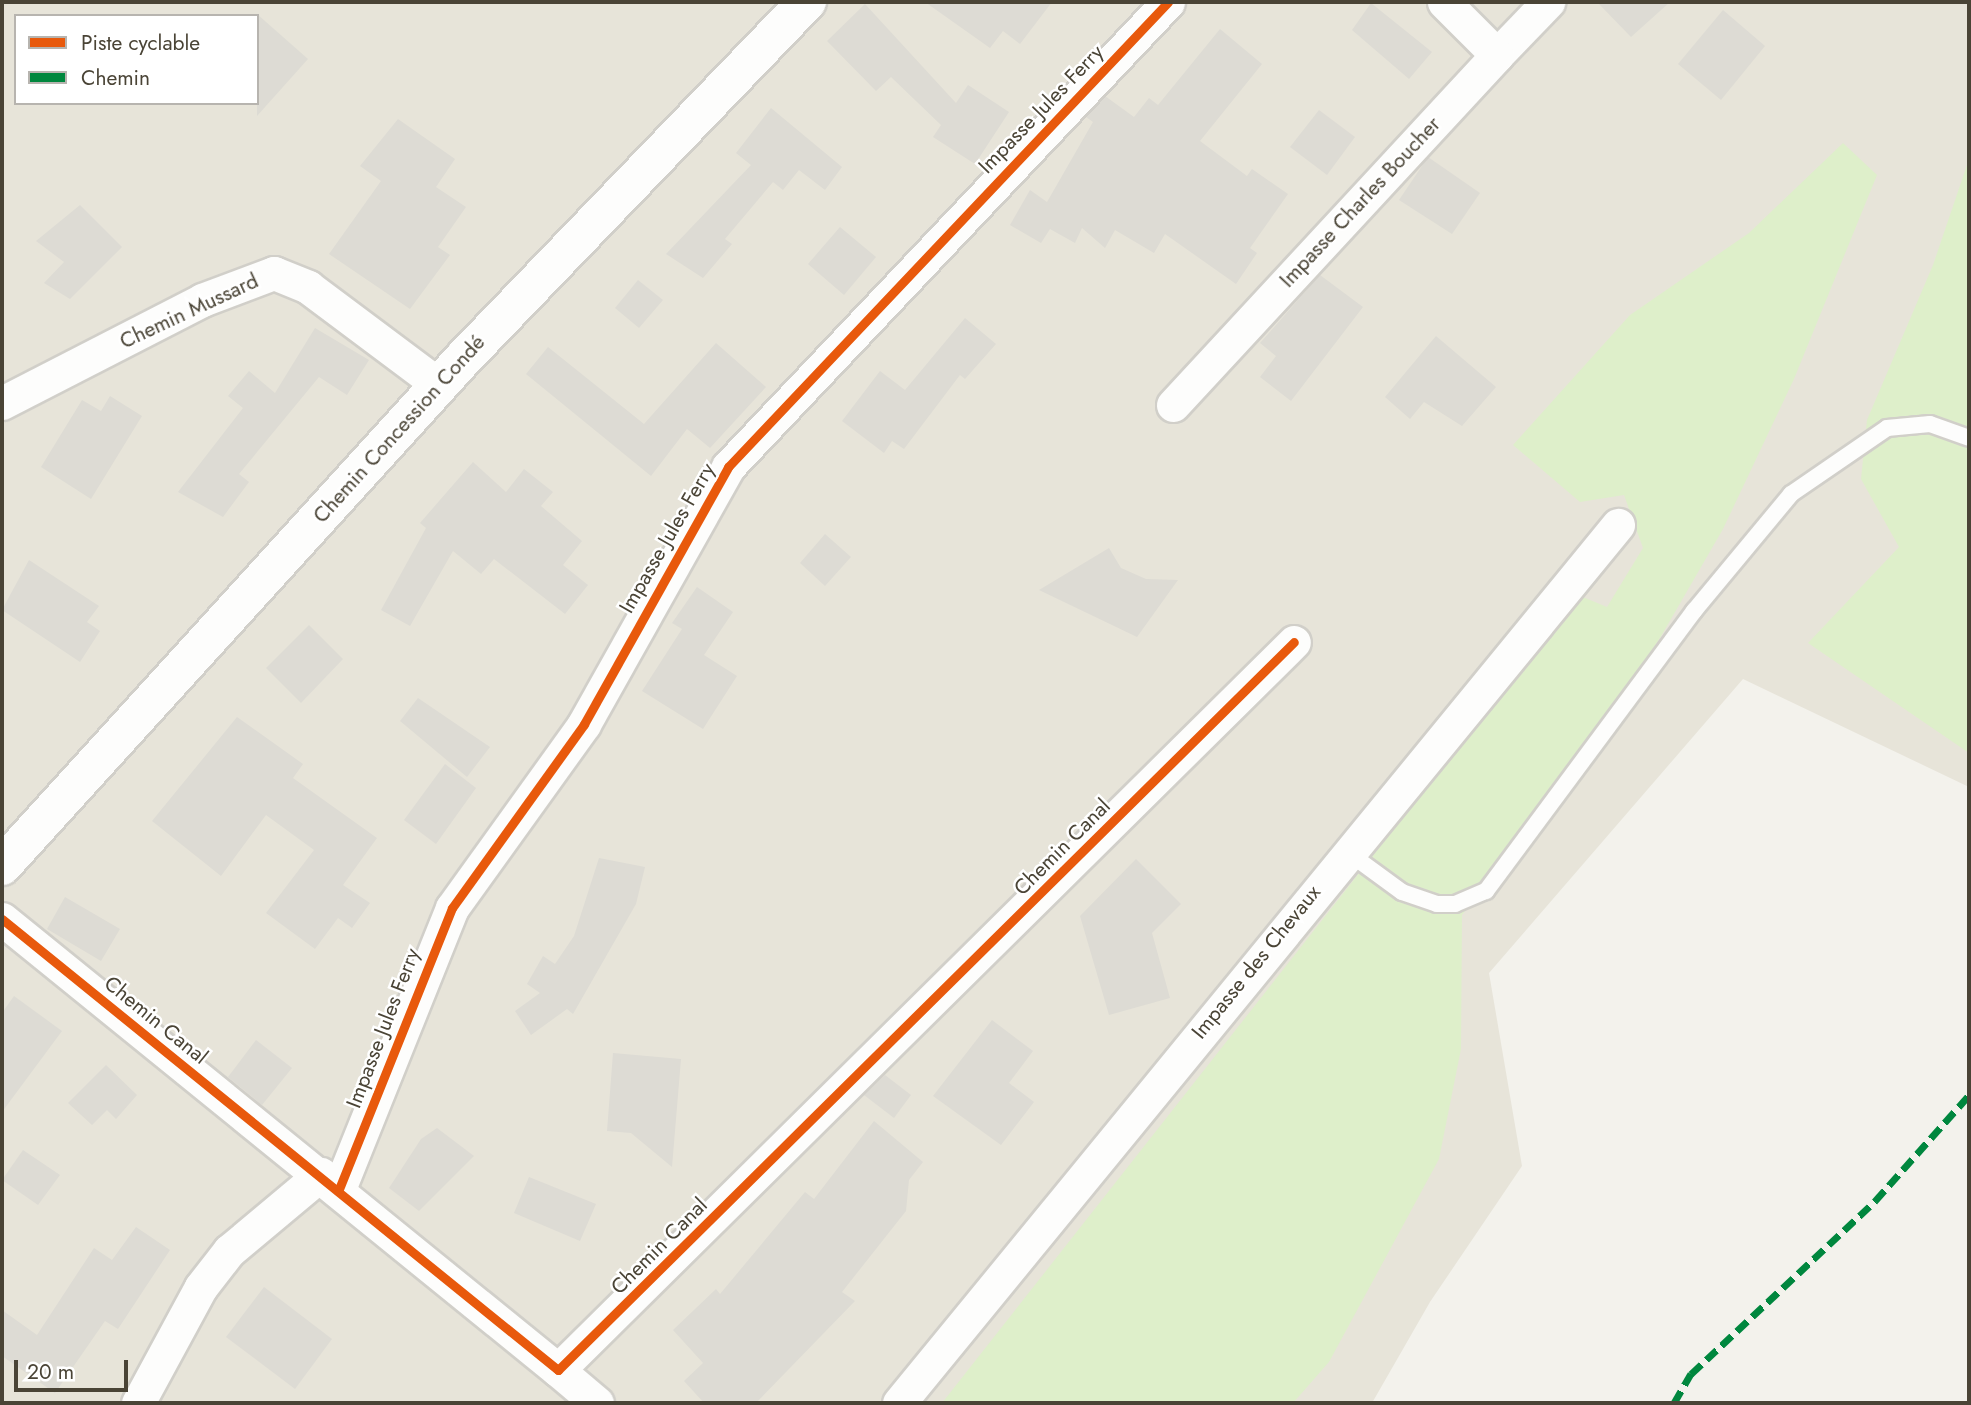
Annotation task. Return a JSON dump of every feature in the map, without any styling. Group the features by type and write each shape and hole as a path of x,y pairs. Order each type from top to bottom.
{"street":[{"name":"Chemin Concession Condé","path":"2,866 439,385 807,2"},
{"name":"Impasse Jules Ferry","path":"330,1181 452,908 584,724 728,467 1168,2"},
{"path":"1444,2 1497,55"},
{"name":"Impasse Charles Boucher","path":"1173,405 1548,2"},
{"name":"Chemin Mussard","path":"2,403 202,300 274,273 308,287 439,385"},
{"name":"Impasse des Chevaux","path":"899,1403 1346,851 1618,525"},
{"name":"Chemin Canal","path":"2,919 330,1181 498,1327 558,1370 1294,642"},
{"path":"138,1403 195,1298 229,1251 330,1181"},
{"path":"558,1370 597,1403"}],"lane":[{"path":"1346,851 1402,892 1437,904 1455,904 1486,891 1694,611 1791,494 1887,428 1930,424 1969,438"}],"shaded area":[{"path":"2,2 1969,2 1969,787 1743,679 1489,973 1522,1166 1430,1302 1372,1403 2,1403"}],"green space":[{"path":"1843,143 1877,175 1794,379 1723,529 1660,638 1571,771 1462,915 1461,1049 1439,1159 1329,1362 1293,1403 942,1403 1578,595 1607,607 1643,548 1624,495 1580,502 1513,445 1630,315 1749,233"},
{"path":"1969,159 1969,753 1808,643 1899,547 1861,479 1867,420 1933,265"}],"building":[{"path":"925,2 1052,2 1020,44 1003,31 990,48"},
{"path":"1597,2 1670,2 1631,37"},
{"path":"1371,3 1432,52 1409,79 1352,30"},
{"path":"865,4 956,103 968,85 1009,112 975,164 933,137 941,125 891,77 876,91 827,41"},
{"path":"1723,10 1765,46 1721,100 1678,64"},
{"path":"259,16 308,59 257,116 259,105"},
{"path":"1220,29 1262,64 1200,141 1247,176 1252,169 1288,194 1250,248 1257,253 1236,284 1165,234 1154,253 1115,230 1105,248 1082,228 1075,243 1050,229 1041,243 1010,225 1030,190 1047,202 1093,122 1086,117 1105,96 1134,117 1149,98 1158,105"},
{"path":"771,108 842,167 825,190 799,170 783,190 773,182 725,239 732,244 703,278 666,254 751,165 736,153"},
{"path":"1319,110 1355,137 1327,175 1290,147"},
{"path":"398,119 455,159 436,187 466,207 438,247 450,255 410,309 329,254 381,181 360,166"},
{"path":"1428,157 1480,193 1452,234 1399,200"},
{"path":"80,205 122,247 70,299 44,283 64,262 36,241"},
{"path":"840,227 876,257 844,295 808,264"},
{"path":"1320,275 1363,307 1291,401 1260,377 1276,356 1260,343"},
{"path":"638,280 663,300 639,328 615,308"},
{"path":"965,318 996,344 965,379 960,375 904,449 892,441 884,453 842,421 880,371 905,390"},
{"path":"315,328 369,360 347,395 319,377 239,474 249,482 223,517 178,492 243,408 228,396 249,371 275,393"},
{"path":"1436,336 1496,387 1462,426 1424,402 1410,419 1385,397"},
{"path":"716,343 766,387 710,448 687,429 651,476 526,374 548,347 644,424"},
{"path":"110,396 142,416 91,499 41,467 82,400 101,411"},
{"path":"473,462 506,492 524,469 553,492 541,506 582,541 563,565 588,585 565,614 494,559 481,574 453,551 410,626 381,610 426,528 420,523"},
{"path":"825,534 851,557 825,586 800,563"},
{"path":"1109,548 1121,568 1146,579 1178,580 1137,637 1039,590"},
{"path":"29,560 99,606 87,622 100,631 80,662 2,610"},
{"path":"697,587 733,612 704,655 737,676 703,729 642,691 682,629 672,623"},
{"path":"309,625 343,659 301,703 266,668"},
{"path":"418,698 490,747 467,777 400,721"},
{"path":"237,717 303,764 293,778 377,838 343,885 370,903 352,928 338,918 315,949 266,913 314,850 266,815 221,876 152,821"},
{"path":"445,764 476,788 436,844 404,820"},
{"path":"599,858 645,867 636,904 573,1014 567,1009 531,1035 515,1011 540,993 527,984 543,956 555,964 574,936"},
{"path":"1136,859 1181,904 1152,933 1170,998 1109,1015 1080,916"},
{"path":"65,897 120,929 101,961 47,929"},
{"path":"14,996 62,1031 2,1112 2,1013"},
{"path":"992,1020 1033,1051 1009,1083 1034,1102 1001,1145 933,1096"},
{"path":"256,1040 292,1068 262,1105 228,1077"},
{"path":"613,1053 681,1059 672,1167 631,1133 607,1131"},
{"path":"106,1065 137,1095 116,1119 107,1110 92,1125 68,1103"},
{"path":"885,1075 911,1095 894,1118 864,1095"},
{"path":"874,1121 923,1162 909,1180 906,1211 842,1292 855,1301 756,1403 704,1403 684,1381 703,1363 673,1330 716,1289 720,1294 805,1192 814,1199"},
{"path":"437,1128 474,1156 419,1211 389,1188 421,1139"},
{"path":"23,1150 60,1175 38,1205 2,1180"},
{"path":"529,1177 596,1204 580,1241 514,1213"},
{"path":"136,1227 170,1250 118,1329 105,1321 55,1393 2,1356 2,1310 37,1335 94,1248 112,1260"},
{"path":"264,1287 332,1339 295,1389 226,1337"}],"marked path":[{"path":"1674,1403 1691,1374 1875,1201 1969,1095"}],"cycle path":[{"path":"339,1189 452,908 584,724 728,467 1168,2"},
{"path":"2,919 558,1370 1294,642"}]}
